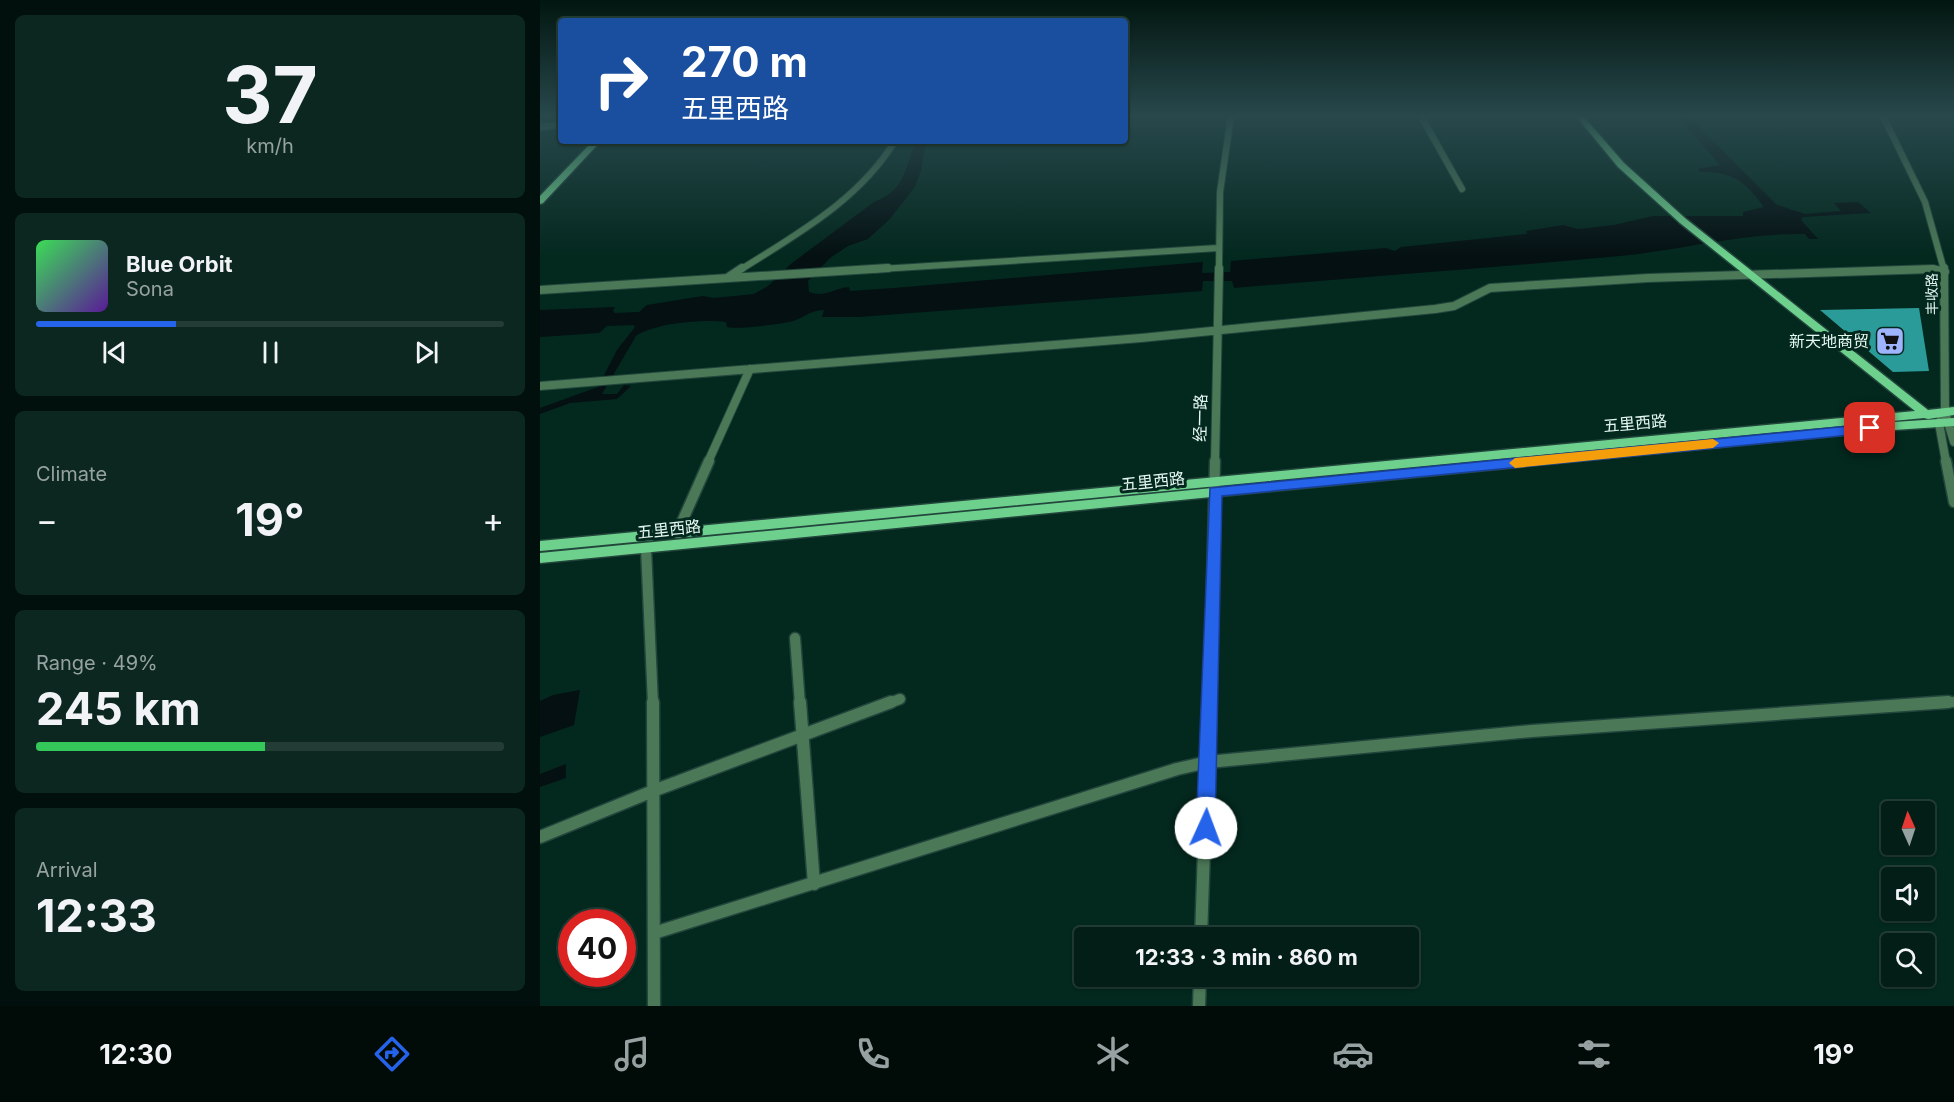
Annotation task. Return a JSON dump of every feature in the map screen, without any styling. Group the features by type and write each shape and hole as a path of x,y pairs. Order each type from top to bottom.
{"main road":[{"path":"540,201 576,163"},
{"path":"1619,163 1672,212 1925,413"},
{"name":"五里西路","path":"540,558 1925,413 1948,418"},
{"name":"五里西路","path":"540,546 1948,418"}],"street":[{"path":"725,279 839,203 881,163"},
{"name":"经一路","path":"1201,927 1219,330 1218,248 1220,192 1224,163"},
{"path":"1447,163 1462,189"},
{"name":"丰收路","path":"1905,163 1925,202 1945,272 1948,418"},
{"path":"540,290 1218,248"},
{"path":"540,386 1219,330 1434,309 1454,306 1490,288 1648,278 1933,269 1945,272"},
{"path":"677,533 750,369"},
{"path":"1948,418 1954,442"},
{"path":"1948,418 1954,502"},
{"path":"646,548 653,703 654,1006"},
{"path":"795,638 814,884"},
{"path":"540,837 653,790 900,699"},
{"path":"654,933 1177,769 1208,762 1532,731 1954,702"},
{"path":"1199,1006 1200,987"}],"shaded area":[{"path":"908,163 922,163 914,188 889,220 868,239 848,246 830,258 808,281 809,292 820,294 849,287 850,291 894,288 1203,262 1202,273 1230,272 1231,261 1386,248 1395,251 1401,247 1527,234 1526,231 1563,225 1578,229 1614,225 1653,216 1743,216 1743,212 1764,207 1737,179 1721,173 1700,172 1698,169 1720,165 1718,163 1735,163 1777,205 1805,214 1841,211 1834,203 1858,202 1871,213 1803,217 1801,220 1818,239 1809,239 1805,234 1781,234 1620,256 1234,288 1232,281 1203,281 1202,291 859,317 822,317 824,310 788,322 749,327 732,328 727,327 726,322 716,321 680,323 655,328 636,336 602,394 617,394 624,385 631,386 617,399 570,403 540,414 540,408 598,387 617,350 635,327 633,325 607,326 599,333 540,337 540,310 615,307 613,311 615,313 639,312 647,305 703,296 714,298 754,294 768,286 792,263 874,202 892,192 902,178"},
{"path":"580,690 574,725 540,737 540,701 553,695"},
{"path":"566,764 566,778 540,787 540,774"}],"building":[{"name":"新天地商贸","path":"1919,308 1929,371 1893,372 1820,310"}],"slow traffic":[{"path":"1515,463 1713,443"}],"place":[{"name":"新天地商贸","path":"1890,341"}],"route":[{"path":"1206,828 1215,492 1870,428"}]}
